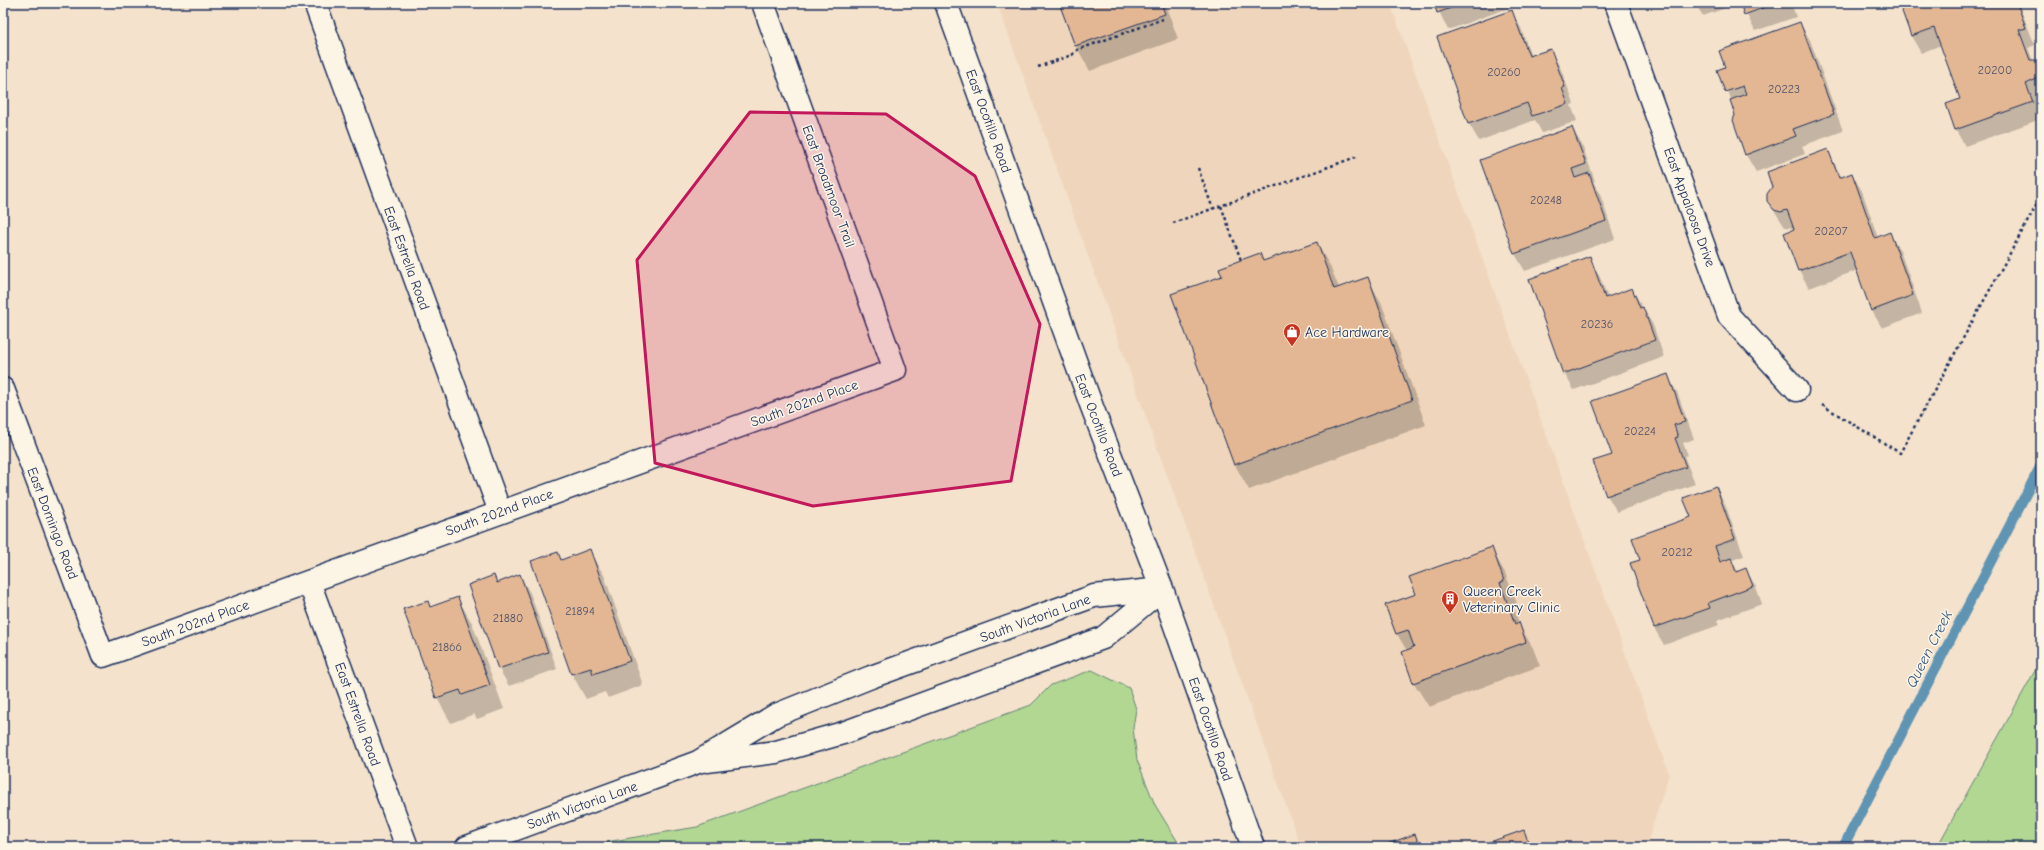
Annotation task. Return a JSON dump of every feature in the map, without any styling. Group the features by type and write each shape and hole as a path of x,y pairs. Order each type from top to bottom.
{"street":[{"name":"East Estrella Road","path":"315,3 500,512"},
{"name":"East Broadmoor Trail","path":"763,3 895,370"},
{"name":"East Ocotillo Road","path":"946,3 1092,407 1162,589 1253,847"},
{"name":"East Appaloosa Drive","path":"1616,3 1729,316 1798,390"},
{"name":"South 202nd Place","path":"103,656 895,370"},
{"name":"East Domingo Road","path":"3,389 103,656"},
{"name":"East Estrella Road","path":"309,582 407,847"},
{"name":"South Victoria Lane","path":"698,762 776,752 843,733 1103,638 1162,589"},
{"name":"South Victoria Lane","path":"467,847 698,762 776,715 871,678 1089,598 1162,589"}],"path":[{"path":"1038,67 1072,55 1076,50 1163,19"},
{"path":"1173,223 1356,157"},
{"path":"1198,168 1212,209"},
{"path":"1798,390 1900,453 2041,197"},
{"path":"1221,206 1241,260"}],"highlighted area":[{"path":"750,112 886,114 975,176 1040,324 1011,481 813,506 655,463 637,260"}],"shaded area":[{"path":"997,3 1390,3 1669,774 1646,847 1301,847"}],"green space":[{"path":"2041,660 2041,847 1937,847"},
{"path":"1092,670 1129,688 1136,709 1133,728 1137,760 1155,805 1181,847 595,847 612,841 697,827 1031,705 1051,685"}],"building":[{"path":"1059,3 1161,3 1165,14 1075,46"},
{"path":"1434,3 1465,3 1437,13"},
{"path":"1740,3 1776,3 1744,15"},
{"path":"1899,3 1974,3 1975,6 1982,3 2017,3 2026,28 2019,30 2030,60 2035,60 2041,64 2041,77 2026,84 2033,102 1955,130 1946,104 1960,99 1934,28 1911,36"},
{"path":"1512,10 1529,56 1551,49 1565,87 1562,88 1568,104 1532,116 1527,103 1468,124 1437,37"},
{"path":"1800,22 1834,114 1793,129 1796,136 1745,155 1733,120 1735,115 1730,100 1746,94 1743,86 1725,92 1717,70 1725,67 1719,51"},
{"path":"1572,127 1586,164 1572,169 1575,178 1589,173 1606,221 1514,254 1480,160"},
{"path":"1828,149 1839,178 1852,173 1875,238 1890,232 1913,295 1871,311 1850,252 1798,271 1784,233 1794,229 1787,210 1781,212 1774,210 1767,201 1767,194 1772,187 1767,172"},
{"name":"Ace Hardware","path":"1317,242 1334,289 1368,277 1412,400 1234,465 1171,294 1222,276 1219,268 1260,253 1263,261"},
{"path":"1590,256 1605,298 1632,288 1640,308 1643,307 1655,340 1563,374 1529,279"},
{"path":"1668,374 1685,422 1674,425 1678,437 1675,438 1686,467 1606,496 1593,461 1612,455 1592,401"},
{"path":"1716,486 1735,539 1715,546 1720,562 1731,558 1736,572 1746,568 1753,586 1708,603 1710,608 1654,628 1630,563 1640,560 1632,538 1691,517 1683,498"},
{"name":"Queen Creek Veterinary Clinic","path":"1492,547 1504,581 1500,583 1515,624 1519,622 1526,642 1413,683 1402,652 1414,647 1408,630 1396,634 1385,605 1416,594 1409,577"},
{"path":"590,549 630,661 593,674 591,668 571,674 531,561 558,552 561,560"},
{"path":"520,574 548,652 498,669 468,585 494,575 497,583"},
{"path":"458,597 490,685 462,695 460,690 436,698 403,609 428,601 430,607"},
{"path":"1524,830 1530,847 1476,847"},
{"path":"1415,834 1420,847 1379,847"}],"waterway":[{"name":"Queen Creek","path":"1843,847 2041,465"}],"place":[{"name":"Ace Hardware","path":"1292,347"},
{"name":"Queen Creek Veterinary Clinic","path":"1450,614"}]}
